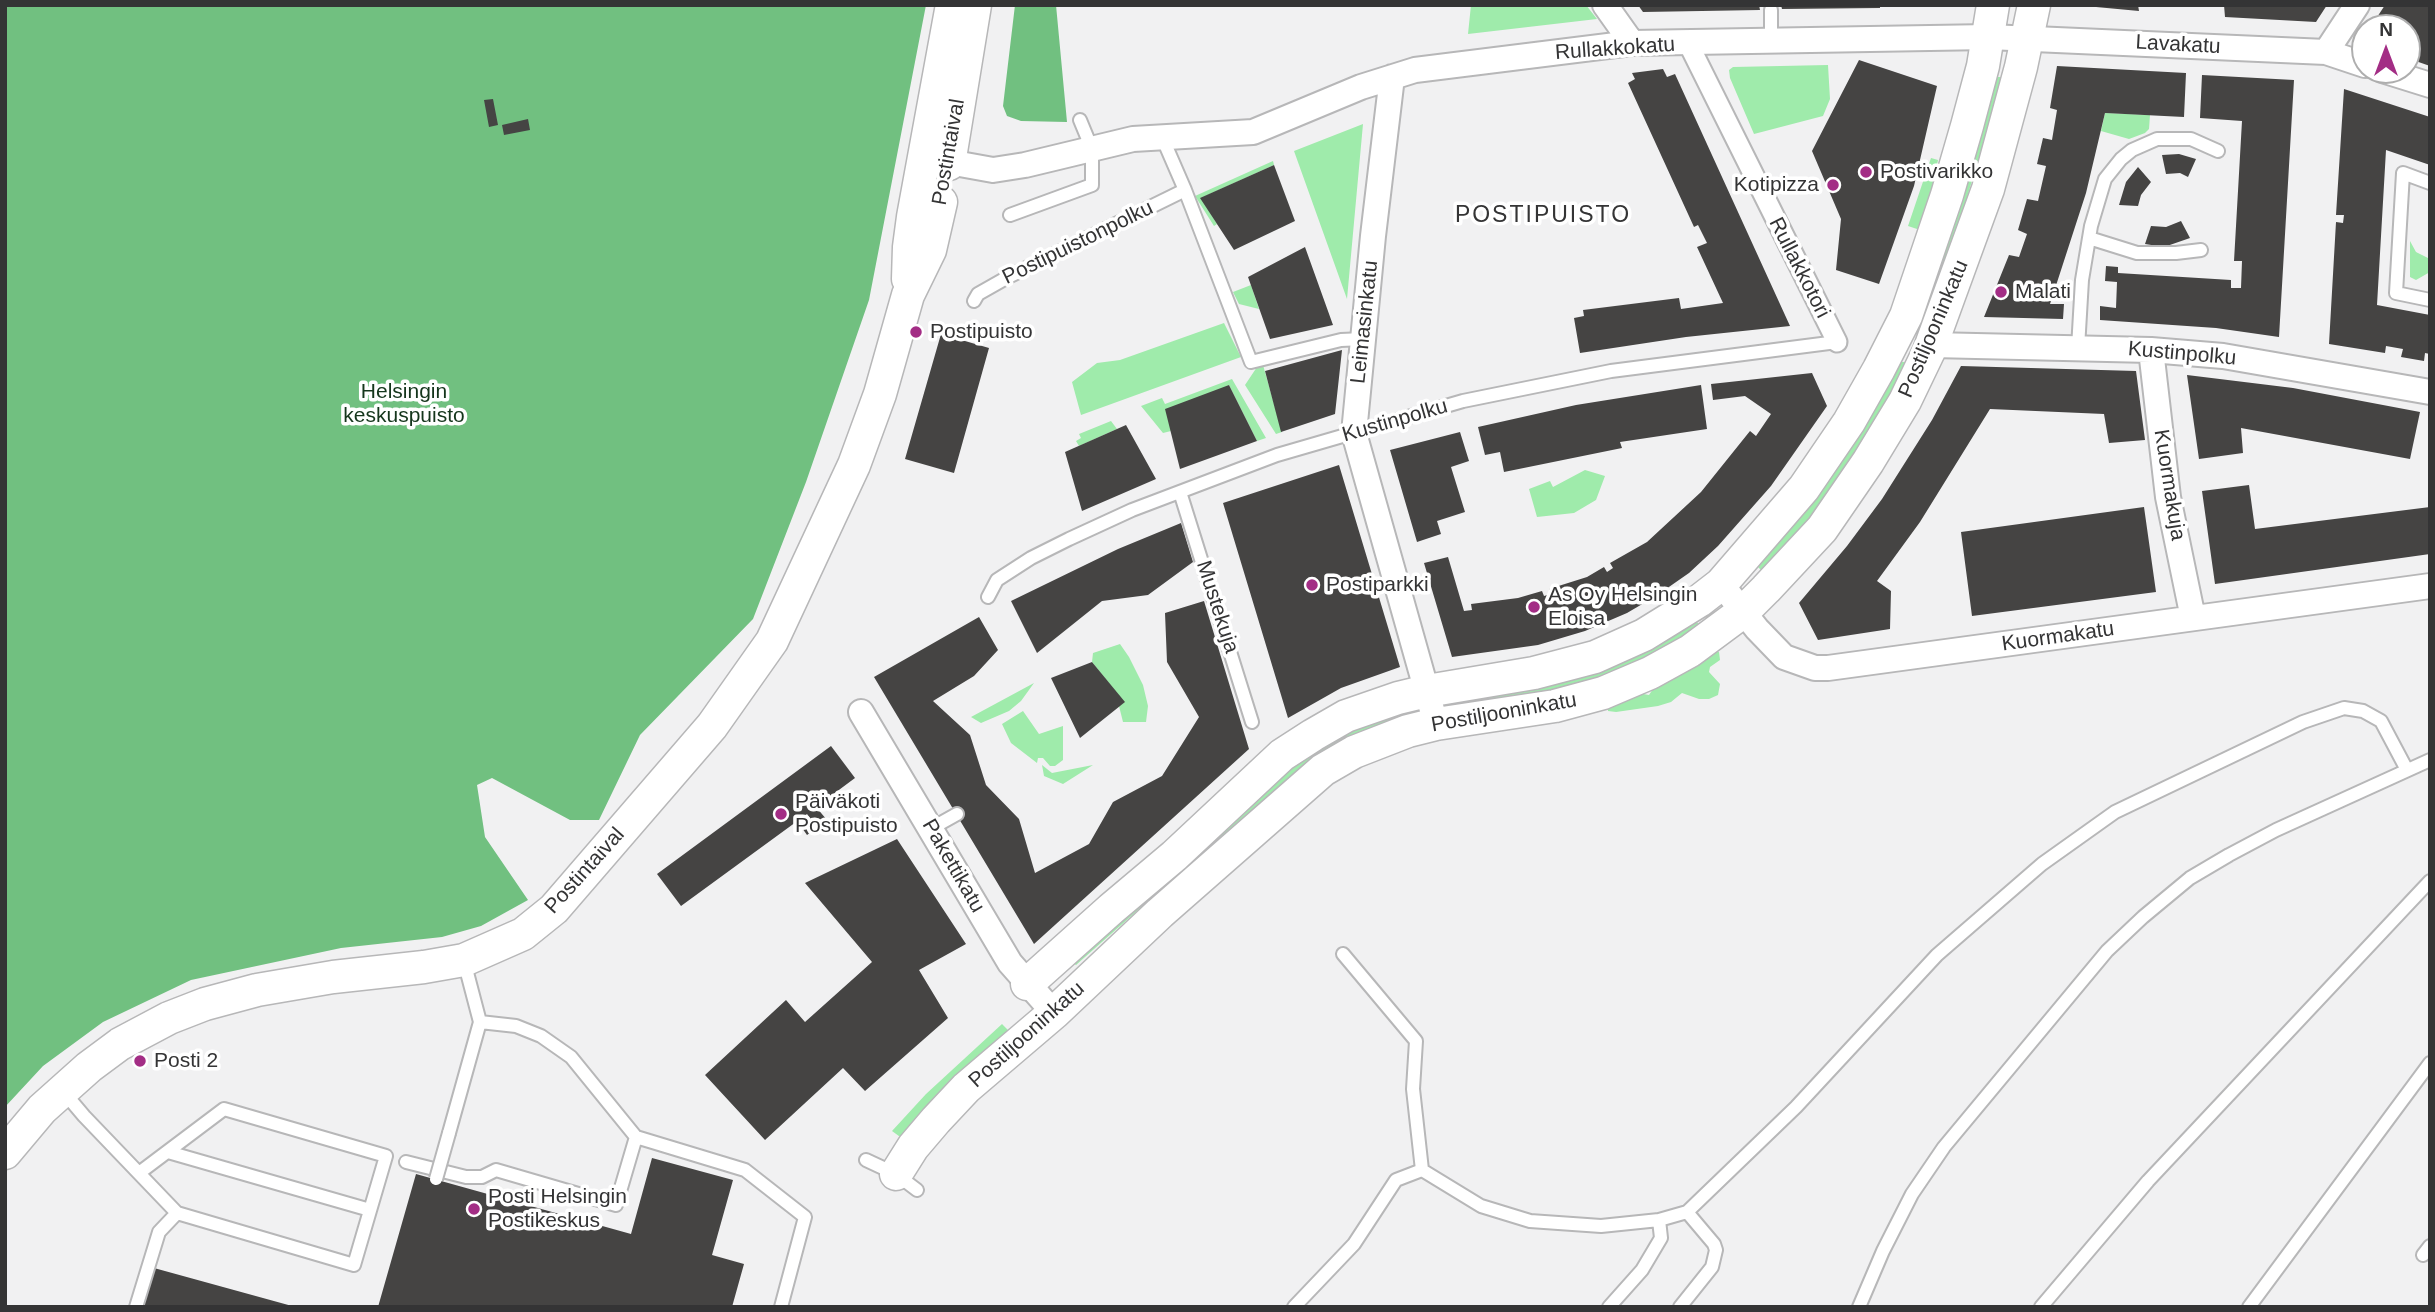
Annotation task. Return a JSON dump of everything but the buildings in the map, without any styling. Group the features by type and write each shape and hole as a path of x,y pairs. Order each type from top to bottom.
{"street":[{"name":"Postintaival","path":"5,1153 62,1090 120,1044 169,1018 205,1004 257,990 464,960 523,934 554,909 712,726 772,641 854,465 880,394 908,295 930,250 941,202 937,160 952,5"},
{"name":"Postintaival","path":"908,295 909,247 937,160 975,5"},
{"path":"1605,5 1632,43"},
{"name":"Postiljooninkatu","path":"1027,984 1111,908 1174,856 1282,755 1346,716 1383,702 1427,691 1534,673 1595,657 1644,635 1721,584 1804,488 1849,422 1906,316 1967,127 1989,37 1993,5"},
{"name":"Postiljooninkatu","path":"906,1182 913,1147 967,1088 1323,770 1354,752 1436,724 1555,706 1603,692 1650,673 1690,651 1744,611 1822,529 1905,401 1932,345 1987,188 2021,67 2034,5"},
{"path":"2326,52 2357,5"},
{"name":"Rullakkokatu","path":"937,160 993,170 1133,139 1253,132 1361,87 1415,70 1632,43 1989,37"},
{"name":"Lavakatu","path":"1989,37 2326,52 2351,60"},
{"name":"Rullakkotori","path":"1688,43 1837,342"},
{"name":"Leimasinkatu","path":"1392,77 1354,433 1436,724"},
{"name":"Kustinpolku","path":"1932,345 2151,350 2223,356 2430,391"},
{"name":"Kuormakuja","path":"2151,350 2168,497 2193,618"},
{"name":"Kuormakatu","path":"1721,584 1757,629 1784,657 1815,668 2430,586"},
{"name":"Pakettikatu","path":"861,712 1002,950 1027,984 1054,1013"}],"lane":[{"path":"1771,10 1771,41"},
{"path":"1010,215 1092,185 1092,149 1080,120"},
{"path":"1162,137 1251,362 1341,340 1363,339"},
{"path":"2078,348 2082,280 2089,238 2105,179 2132,150 2157,139 2190,139 2218,151"},
{"path":"2430,183 2403,173 2396,293 2430,300"},
{"name":"Postipuistonpolku","path":"974,301 978,294 1008,277 1185,190"},
{"path":"2089,238 2137,253 2201,250"},
{"name":"Kustinpolku","path":"988,597 997,580 1031,558 1132,510 1277,455 1463,401 1611,372 1837,342"},
{"name":"Mustekuja","path":"1180,492 1252,722"},
{"path":"1422,1170 1480,1206 1530,1222 1601,1226 1659,1220 1687,1212 1796,1107 1937,955 2042,864 2115,812 2303,722 2344,708 2363,711 2381,721 2407,770"},
{"path":"1859,1307 1912,1194 1944,1147 2107,951 2190,878 2276,830 2430,760"},
{"path":"932,828 957,814"},
{"path":"2041,1307 2148,1181 2430,881"},
{"path":"1343,954 1416,1041 1413,1089 1422,1170"},
{"path":"436,1179 481,1022 464,960"},
{"path":"481,1022 516,1026 541,1036 571,1057 636,1137 745,1170 804,1217 781,1307"},
{"path":"2249,1307 2430,1063"},
{"path":"62,1090 139,1173 177,1213 354,1265 386,1156 223,1110 139,1173"},
{"path":"406,1162 466,1177 482,1177 496,1170 616,1205 636,1137"},
{"path":"168,1152 370,1210"},
{"path":"866,1160 906,1182"},
{"path":"1294,1307 1354,1244 1396,1180 1422,1170"},
{"path":"1680,1307 1712,1267 1716,1251 1714,1244 1687,1212"},
{"path":"136,1307 159,1232 177,1213"},
{"path":"1609,1307 1642,1270 1661,1238 1659,1220"}],"green space":[{"name":"Helsingin keskuspuisto","path":"5,5 926,5 869,300 806,482 753,619 640,735 599,820 570,820 492,778 477,785 485,837 528,900 481,926 442,937 341,948 191,980 103,1022 43,1066 5,1107"},
{"path":"1015,5 1056,5 1067,122 1021,121 1007,116 1003,106"},
{"path":"1471,5 1586,5 1597,19 1468,34"},
{"path":"1828,65 1830,99 1823,116 1754,134 1729,70 1733,67"},
{"path":"1991,77 2003,77 1951,251 1926,325 1914,324"},
{"path":"2105,113 2150,115 2149,129 2129,139 2101,131"},
{"path":"1363,124 1347,299 1294,151"},
{"path":"1931,158 1938,160 1923,231 1908,226"},
{"path":"1273,161 1274,165 1201,198 1217,224 1214,226 1195,196"},
{"path":"2410,241 2416,252 2430,259 2430,272 2416,280 2410,277"},
{"path":"1251,285 1259,309 1239,304 1233,292"},
{"path":"1224,323 1241,357 1081,415 1072,382 1097,363 1120,360"},
{"path":"1896,362 1909,362 1879,420 1812,515 1763,572 1755,564"},
{"path":"1263,365 1282,432 1276,434 1245,385 1257,367"},
{"path":"1232,379 1266,438 1257,441 1229,385 1171,431 1163,433 1141,406 1162,398 1165,404"},
{"path":"1111,421 1117,429 1079,446 1076,441 1081,438 1079,434"},
{"path":"1585,470 1605,476 1596,500 1574,513 1537,517 1529,489 1550,481 1553,487"},
{"path":"1694,618 1700,626 1671,647 1632,667 1583,685 1477,705 1475,694"},
{"path":"1120,644 1143,685 1148,706 1146,722 1123,722 1119,706 1124,702 1092,662 1093,653"},
{"path":"1716,650 1720,660 1710,667 1709,672 1720,684 1718,695 1699,699 1682,693 1671,702 1658,706 1608,711 1608,704 1638,693 1649,695 1655,686"},
{"path":"1034,683 1021,701 1009,711 981,723 971,717"},
{"path":"1023,711 1039,734 1063,726 1063,760 1055,766 1050,766 1043,758 1038,758 1037,763 1011,743 1002,724"},
{"path":"1390,711 1394,723 1181,872 1076,965 1072,962 1250,800 1320,744"},
{"path":"1042,765 1052,773 1093,765 1063,784 1044,776"},
{"path":"1002,1024 1011,1033 903,1139 892,1131 926,1094"}],"place":[{"name":"Postivarikko","path":"1866,172"},
{"name":"Kotipizza","path":"1833,185"},
{"name":"Malati","path":"2001,292"},
{"name":"Postipuisto","path":"916,332"},
{"name":"Postiparkki","path":"1312,585"},
{"name":"As Oy Helsingin Eloisa","path":"1534,607"},
{"name":"Päiväkoti Postipuisto","path":"781,814"},
{"name":"Posti 2","path":"140,1061"},
{"name":"Posti Helsingin Postikeskus","path":"474,1209"}],"district":[{"name":"POSTIPUISTO","path":"1543,216"}]}
